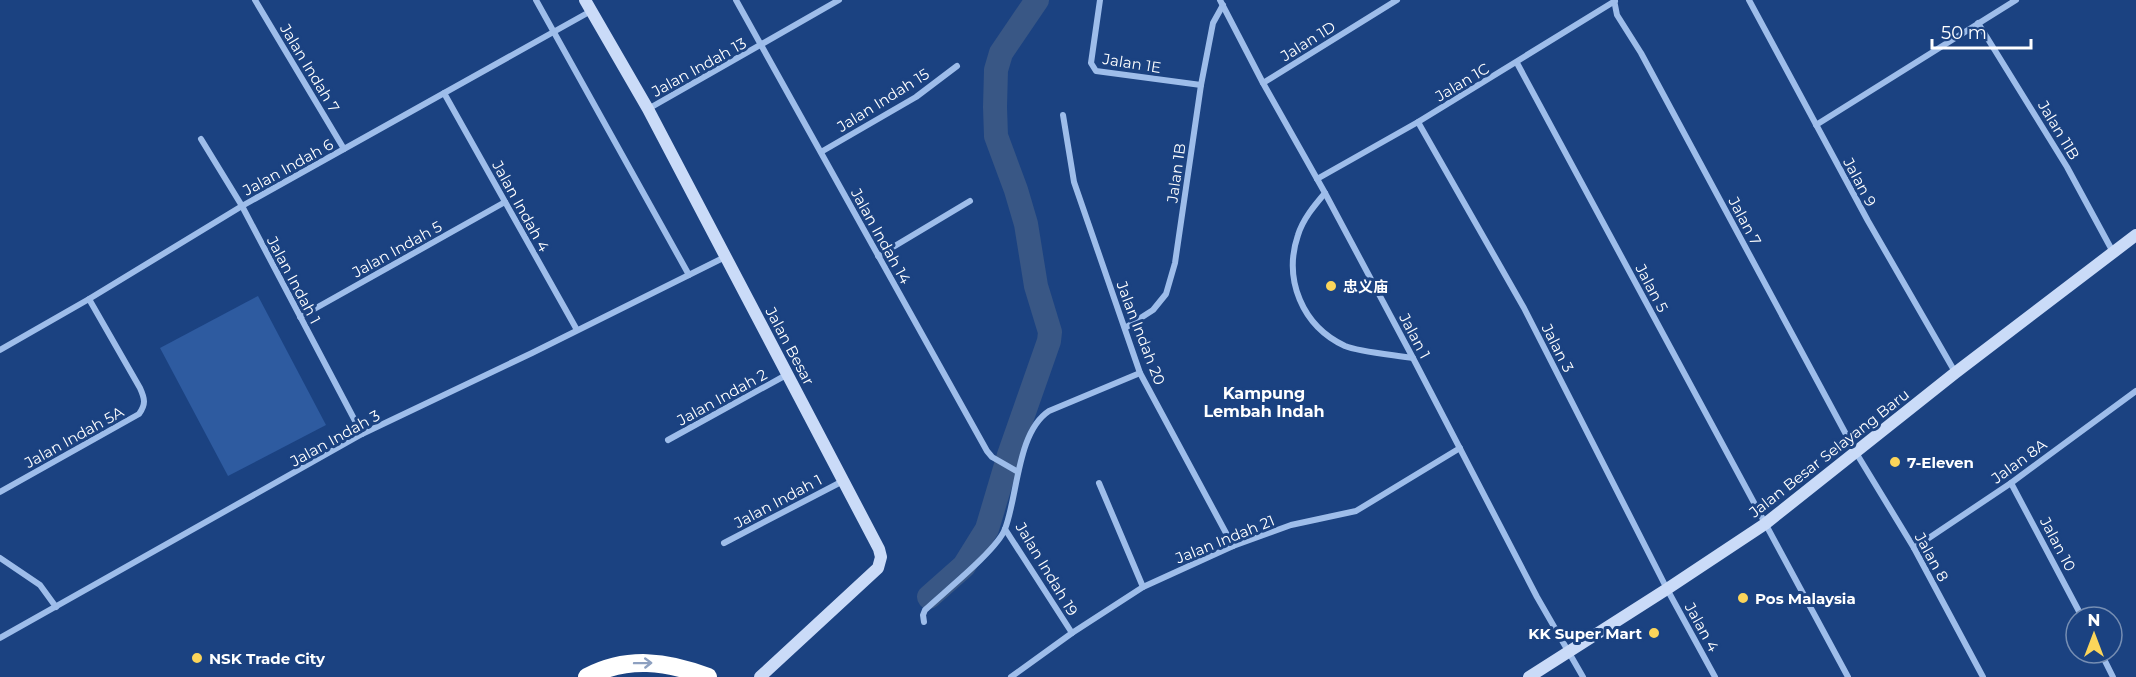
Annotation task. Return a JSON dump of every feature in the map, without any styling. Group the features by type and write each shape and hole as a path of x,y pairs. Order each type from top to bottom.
{"highway":[{"path":"587,677 608,667 638,662 672,665 708,677"}],"street":[{"name":"Jalan Indah 7","path":"255,0 344,149"},
{"path":"536,0 689,275"},
{"name":"Jalan Indah 14","path":"736,0 987,452 1015,470"},
{"path":"761,46 839,0"},
{"name":"Jalan 1E","path":"1100,0 1092,68 1096,71 1201,85"},
{"name":"Jalan 1D","path":"1263,83 1396,0"},
{"name":"Jalan 9","path":"1749,0 1868,221 1955,373"},
{"path":"1816,125 2016,0"},
{"name":"Jalan 1C","path":"1317,179 1517,63 1615,1"},
{"name":"Jalan 7","path":"1615,1 1617,15 1641,53 1856,451"},
{"name":"Jalan 1B","path":"1125,328 1153,310 1166,294 1175,263 1201,85 1213,23 1222,2"},
{"name":"Jalan 1","path":"1222,2 1263,83 1413,358 1537,597 1583,677"},
{"name":"Jalan Indah 6","path":"0,350 242,206 554,32 588,5"},
{"name":"Jalan Besar","path":"588,5 648,109 877,542 881,557 878,568 760,677"},
{"name":"Jalan 11B","path":"1978,23 2067,167 2113,252"},
{"name":"Jalan Indah 13","path":"648,109 761,46"},
{"name":"Jalan 5","path":"1517,63 1848,677"},
{"name":"Jalan Indah 15","path":"820,152 916,97 957,66"},
{"name":"Jalan Indah 4","path":"444,93 577,330"},
{"name":"Jalan Indah 20","path":"1063,115 1074,182 1140,372 1233,546"},
{"name":"Jalan 3","path":"1418,122 1524,308 1667,589"},
{"name":"Jalan Indah 1","path":"201,139 242,206 362,434"},
{"path":"1325,193 1308,213 1298,233 1292,255 1296,296 1308,317 1324,333 1346,346 1413,358"},
{"path":"878,256 970,201"},
{"name":"Jalan Indah 5","path":"300,317 505,202"},
{"name":"Jalan Besar Selayang Baru","path":"1529,677 1765,524 1955,373 2136,235"},
{"name":"Jalan Indah 3","path":"0,638 362,434 726,257"},
{"name":"Jalan Indah 5A","path":"0,492 139,414 145,406 138,383 88,299"},
{"name":"Jalan Indah 19","path":"1072,633 1005,529 1015,470 1040,417 1140,372"},
{"name":"Jalan Indah 2","path":"668,440 788,375"},
{"name":"Jalan 8A","path":"1914,548 2011,483 2136,391"},
{"name":"Jalan Indah 21","path":"1011,677 1072,633 1143,587 1233,546 1291,525 1356,510 1460,448"},
{"name":"Jalan 8","path":"1856,451 1914,548 1983,677"},
{"name":"Jalan Indah 1","path":"724,543 844,481"},
{"path":"1099,483 1143,587"},
{"name":"Jalan 10","path":"2011,483 2076,605"},
{"path":"924,622 922,615 925,610 996,544 1005,529"},
{"path":"0,558 40,585 56,607"},
{"name":"Jalan 4","path":"1667,589 1715,677"},
{"path":"2103,677 2112,675"}],"shaded area":[{"path":"258,296 326,425 228,476 160,348"}],"waterway":[{"path":"929,597 964,566 987,529 1009,455 1049,341 1050,332 1036,286 1026,224 996,136 996,70 1001,53 1037,0"}],"place":[{"name":"忠义庙","path":"1331,286"},
{"name":"7-Eleven","path":"1895,462"},
{"name":"Pos Malaysia","path":"1743,598"},
{"name":"KK Super Mart","path":"1654,633"},
{"name":"NSK Trade City","path":"197,658"}],"district":[{"name":"Kampung Lembah Indah","path":"1264,402"}]}
